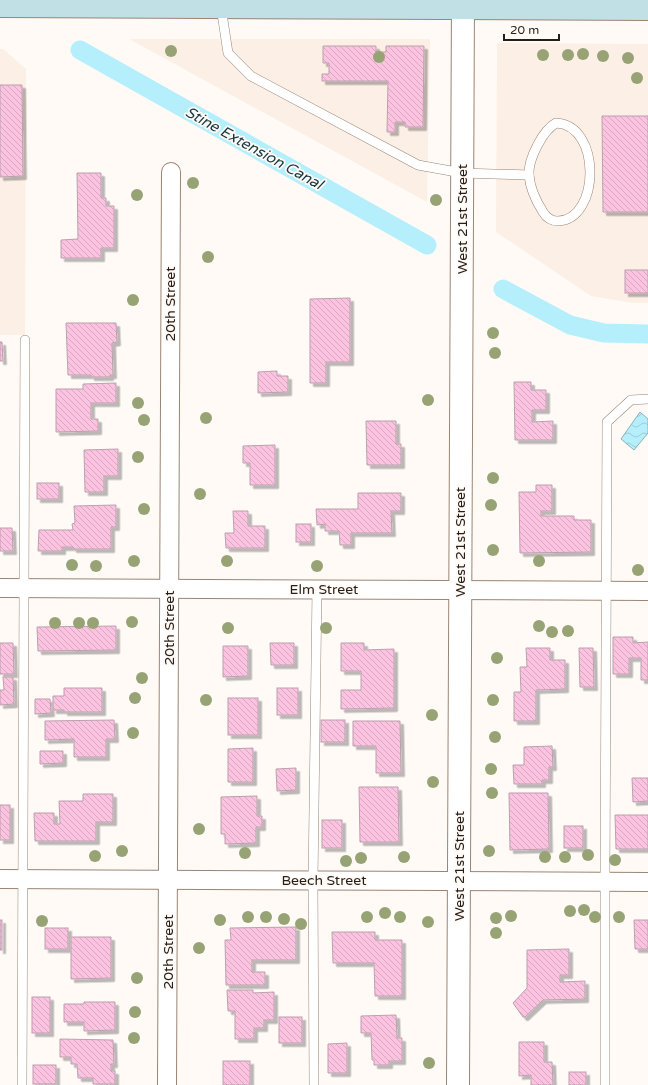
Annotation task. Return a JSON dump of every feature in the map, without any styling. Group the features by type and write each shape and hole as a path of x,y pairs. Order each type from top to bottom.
{"main road":[{"path":"0,6 93,3 221,7 251,3 463,4 648,9"}],"street":[{"name":"West 21st Street","path":"458,1085 463,4"},
{"name":"20th Street","path":"167,1085 171,172"},
{"name":"Elm Street","path":"0,588 648,591"},
{"name":"Beech Street","path":"0,879 648,882"}],"lane":[{"path":"221,7 228,53 251,76 418,165 462,173 529,175"},
{"path":"556,123 568,125 586,144 589,156 590,174 587,192 580,208 572,216 563,220 552,221 544,214 536,199 529,175 534,153 542,137 551,126 556,123"},
{"path":"22,1085 25,340"},
{"path":"605,1085 607,422 630,400 648,399"},
{"path":"314,1085 313,880 317,589"}],"shaded area":[{"path":"129,39 430,39 427,202"},
{"path":"497,43 648,44 648,303 633,303 591,296 496,232"},
{"path":"0,49 3,49 26,69 25,335 0,335"}],"water":[{"path":"640,412 648,419 648,433 634,450 621,439"}],"building":[{"path":"323,46 376,46 376,52 386,52 386,46 424,46 423,127 405,127 405,122 395,122 395,132 387,132 388,81 322,81 322,74 329,74 329,63 323,63"},
{"path":"0,85 22,85 23,176 0,177"},
{"path":"602,116 648,116 648,212 603,212"},
{"path":"77,173 101,173 101,198 106,198 106,206 114,206 114,248 101,248 101,258 61,258 61,240 78,239"},
{"path":"625,270 648,270 648,293 625,293"},
{"path":"350,298 350,362 326,362 326,383 310,383 310,299"},
{"path":"66,323 116,323 117,342 112,343 113,375 110,375 110,377 91,377 91,375 68,375"},
{"path":"0,342 2,342 3,361 0,361"},
{"path":"277,371 277,376 288,376 288,392 258,393 258,372"},
{"path":"514,382 531,382 531,390 546,390 546,410 532,410 532,422 553,421 553,440 515,440"},
{"path":"116,383 116,403 91,403 91,419 98,419 98,431 56,432 56,389 83,389 83,384"},
{"path":"366,421 396,421 396,444 401,444 401,465 367,465"},
{"path":"275,445 275,485 250,485 250,463 243,463 243,446"},
{"path":"118,449 118,476 104,476 104,492 85,492 84,450"},
{"path":"37,483 59,483 59,499 37,499"},
{"path":"536,485 552,485 552,511 541,511 541,516 574,516 574,520 591,520 591,552 520,553 519,492 536,492"},
{"path":"358,493 401,493 401,511 391,511 392,533 351,533 351,545 340,545 339,531 325,531 325,524 317,525 316,509 358,509"},
{"path":"116,505 116,527 111,527 111,549 73,549 73,547 62,547 62,551 38,551 39,530 73,530 72,524 75,523 74,506"},
{"path":"233,511 248,511 248,526 265,526 265,548 226,548 225,533 234,533"},
{"path":"296,524 311,524 311,542 296,542"},
{"path":"0,528 12,528 13,551 0,551"},
{"path":"116,626 116,650 38,651 37,627"},
{"path":"613,637 633,637 633,643 648,642 648,680 641,680 641,658 629,658 629,674 613,674"},
{"path":"0,643 13,643 14,674 0,674"},
{"path":"270,643 294,643 294,665 271,665"},
{"path":"341,643 364,643 364,650 394,649 394,708 341,709 341,690 361,690 361,671 341,671"},
{"path":"223,646 248,646 248,676 223,677"},
{"path":"526,648 550,648 550,660 565,660 565,689 536,690 536,721 514,721 514,692 521,692 520,667 527,667"},
{"path":"579,648 593,648 594,687 580,687"},
{"path":"3,677 13,677 14,704 0,705 0,690 4,690"},
{"path":"64,688 102,688 102,712 64,712 64,710 53,710 53,696 64,696"},
{"path":"277,688 298,688 298,715 277,715"},
{"path":"228,698 258,698 258,735 228,735"},
{"path":"35,699 50,699 51,713 35,714"},
{"path":"114,720 115,739 106,739 106,757 74,757 74,739 45,740 45,721"},
{"path":"321,720 345,720 345,742 321,742"},
{"path":"353,721 400,721 401,773 376,773 376,746 353,746"},
{"path":"552,746 553,767 549,767 549,780 542,780 542,784 514,784 513,765 524,765 524,747"},
{"path":"253,748 253,782 228,782 228,749"},
{"path":"40,751 63,751 63,763 40,764"},
{"path":"296,768 296,790 277,791 276,769"},
{"path":"632,778 648,778 648,801 633,802"},
{"path":"359,787 398,787 399,842 360,842"},
{"path":"509,793 548,793 549,849 510,850"},
{"path":"83,794 113,794 113,822 96,822 96,841 35,841 34,813 54,813 54,824 60,824 59,801 83,801"},
{"path":"257,796 257,816 262,816 262,827 256,827 256,843 225,844 225,834 221,834 221,797"},
{"path":"0,805 10,805 10,840 0,840"},
{"path":"615,815 648,815 648,849 616,849"},
{"path":"322,820 342,820 342,848 322,848"},
{"path":"564,826 583,826 583,848 564,848"},
{"path":"0,920 2,920 2,950 0,950"},
{"path":"634,920 648,920 648,949 635,949"},
{"path":"296,927 296,960 252,960 252,972 265,972 265,985 226,985 225,940 231,940 230,928"},
{"path":"45,928 68,928 68,949 45,949"},
{"path":"332,932 375,932 375,940 402,940 402,996 375,996 374,963 333,963"},
{"path":"71,937 111,937 111,978 71,979"},
{"path":"569,949 569,975 560,975 560,982 585,981 585,999 543,1000 525,1017 523,1017 513,1003 527,988 527,950"},
{"path":"227,990 253,990 253,993 274,992 274,1020 264,1020 264,1028 254,1028 254,1039 235,1039 235,1011 228,1011"},
{"path":"32,997 50,997 50,1033 32,1033"},
{"path":"84,1002 115,1002 115,1030 84,1031 84,1022 64,1022 64,1004 84,1004"},
{"path":"396,1015 397,1038 402,1038 402,1061 389,1061 389,1065 374,1065 374,1060 372,1060 371,1033 361,1033 361,1016"},
{"path":"279,1017 302,1017 302,1043 279,1043"},
{"path":"60,1039 113,1040 114,1064 111,1064 111,1071 115,1071 115,1084 93,1084 93,1078 78,1078 77,1064 71,1064 71,1057 60,1057"},
{"path":"519,1042 544,1042 544,1062 552,1062 553,1085 531,1085 531,1075 519,1076"},
{"path":"347,1043 347,1073 328,1073 328,1044"},
{"path":"223,1061 250,1061 250,1085 223,1085"},
{"path":"33,1065 56,1065 56,1084 33,1084"},
{"path":"569,1072 586,1072 586,1085 569,1085"}],"waterway":[{"name":"Stine Extension Canal","path":"80,50 427,245"},
{"path":"503,289 570,325 604,333 648,334"}]}
